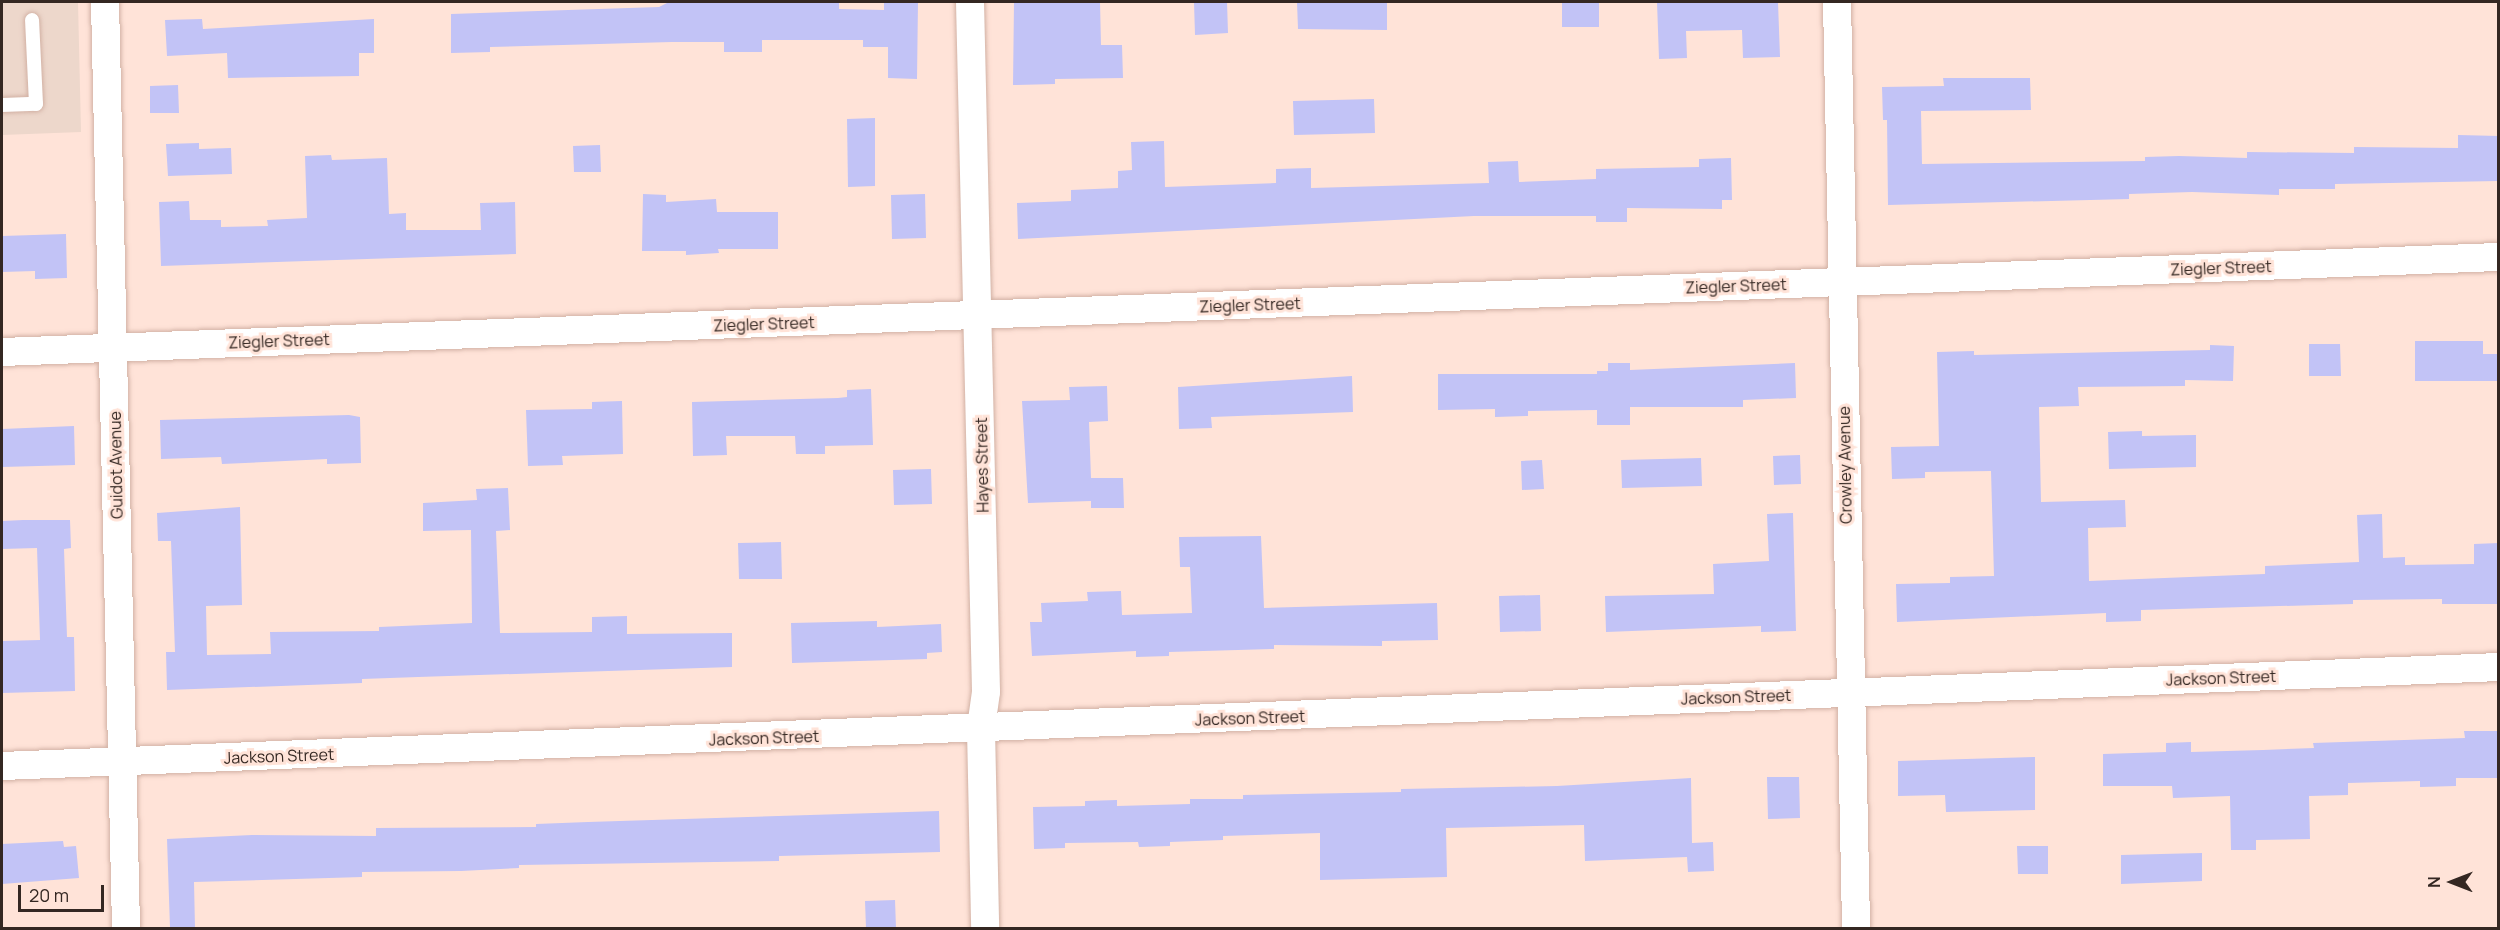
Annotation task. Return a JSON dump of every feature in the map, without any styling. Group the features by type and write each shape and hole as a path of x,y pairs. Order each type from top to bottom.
{"street":[{"name":"Guidot Avenue","path":"105,2 126,928"},
{"name":"Hayes Street","path":"970,2 986,692 981,729 985,928"},
{"name":"Crowley Avenue","path":"1837,2 1856,928"},
{"name":"Ziegler Street","path":"2,351 2499,257"},
{"name":"Jackson Street","path":"2,766 981,729 2499,667"}],"lane":[{"path":"2,105 36,104 32,20"}],"shaded area":[{"path":"2,2 78,2 81,132 2,135"}],"building":[{"path":"669,2 839,3 839,9 884,10 884,2 918,2 917,79 888,78 888,47 863,47 863,40 762,40 762,52 724,52 724,42 672,42 490,47 490,52 451,53 451,14 659,7"},
{"path":"1014,2 1100,2 1101,45 1122,45 1123,78 1055,79 1055,84 1013,85"},
{"path":"1194,2 1227,2 1228,33 1195,35"},
{"path":"1297,2 1387,2 1387,30 1298,29"},
{"path":"1562,2 1599,2 1599,27 1562,27"},
{"path":"1657,2 1778,2 1780,57 1743,58 1742,30 1686,31 1687,58 1659,59"},
{"path":"202,19 203,29 374,19 374,53 359,53 359,76 228,78 227,53 167,56 165,20"},
{"path":"1943,78 2030,78 2031,110 1921,111 1922,164 2145,161 2145,157 2179,156 2247,158 2247,152 2354,153 2354,147 2458,148 2458,135 2499,136 2498,181 2335,184 2335,189 2279,189 2279,195 2192,192 2129,194 2129,199 1888,205 1887,120 1883,120 1882,87 1944,86"},
{"path":"178,85 179,113 150,113 150,86"},
{"path":"1374,99 1375,133 1294,135 1293,101"},
{"path":"875,118 875,186 848,187 847,119"},
{"path":"1164,141 1165,187 1276,183 1276,169 1311,168 1311,188 1489,183 1488,162 1518,161 1519,182 1596,179 1596,169 1699,167 1699,159 1731,158 1732,200 1722,200 1722,209 1627,208 1627,222 1596,222 1596,216 1474,216 1018,239 1017,203 1071,201 1071,190 1118,188 1118,171 1132,170 1131,142"},
{"path":"199,143 199,149 231,148 232,174 168,176 166,144"},
{"path":"600,145 601,172 574,172 573,146"},
{"path":"331,155 332,160 387,158 389,214 406,213 406,230 481,230 480,203 515,202 516,254 161,266 159,202 189,201 190,220 221,220 221,227 268,226 267,220 307,218 305,156"},
{"path":"643,194 666,195 666,202 716,199 717,212 778,212 778,249 718,249 719,253 686,255 686,251 642,251"},
{"path":"925,194 926,238 892,239 891,195"},
{"path":"66,234 67,278 35,279 35,271 2,272 2,236"},
{"path":"2415,341 2483,341 2483,354 2499,354 2499,381 2415,381"},
{"path":"2309,344 2340,344 2341,376 2309,376"},
{"path":"2210,345 2234,346 2233,381 2185,380 2185,386 2078,387 2079,406 2039,407 2041,502 2125,500 2126,527 2088,528 2089,581 2265,574 2265,566 2359,562 2357,515 2382,514 2383,558 2405,557 2405,565 2474,564 2474,544 2499,543 2499,604 2442,604 2442,599 2353,600 2353,604 2141,610 2141,621 2106,622 2106,613 1897,622 1896,584 1950,583 1950,577 1994,576 1991,471 1925,472 1925,478 1892,479 1891,447 1939,446 1937,352 1974,351 1974,355 2210,350"},
{"path":"1608,363 1630,363 1630,370 1795,363 1796,398 1743,400 1743,407 1630,407 1630,425 1597,425 1597,410 1528,411 1528,416 1495,417 1495,409 1438,410 1438,374 1597,374 1597,371 1608,371"},
{"path":"1352,376 1353,412 1211,417 1212,428 1179,429 1178,387"},
{"path":"1107,386 1108,421 1089,422 1091,478 1123,478 1124,508 1091,508 1091,501 1028,503 1022,401 1070,400 1069,387"},
{"path":"871,389 873,445 825,446 825,454 796,454 795,436 726,436 727,455 693,456 692,402 838,398 847,397 847,390"},
{"path":"622,401 623,454 562,456 563,465 528,466 526,410 592,409 592,402"},
{"path":"349,415 360,417 361,463 327,464 327,459 222,464 221,457 161,459 160,420"},
{"path":"74,426 75,465 2,467 2,429"},
{"path":"2142,431 2142,436 2196,435 2196,467 2109,469 2108,432"},
{"path":"1800,455 1801,484 1774,485 1773,456"},
{"path":"1701,458 1702,486 1622,488 1621,460"},
{"path":"1542,460 1544,489 1522,490 1521,461"},
{"path":"931,469 932,504 894,505 893,470"},
{"path":"508,488 510,530 496,531 500,633 592,632 592,617 627,616 627,634 732,633 732,667 362,679 362,683 167,690 166,652 175,652 171,541 158,541 157,513 240,507 242,605 206,606 207,655 271,654 270,632 379,631 379,627 472,623 471,530 423,531 423,503 477,500 476,489"},
{"path":"1793,513 1796,631 1761,632 1761,626 1606,632 1605,596 1714,594 1713,564 1769,561 1767,514"},
{"path":"70,520 71,548 64,549 67,637 74,637 75,691 2,693 2,641 40,640 37,548 2,549 2,521"},
{"path":"1261,536 1264,608 1437,603 1438,640 1382,641 1382,646 1274,645 1274,649 1169,652 1169,656 1136,657 1136,651 1032,656 1030,622 1042,622 1041,603 1088,601 1087,592 1121,591 1122,615 1192,613 1190,567 1180,567 1179,537"},
{"path":"781,542 782,579 739,579 738,543"},
{"path":"1540,595 1541,631 1500,632 1499,596"},
{"path":"877,621 877,627 941,624 942,652 927,653 927,659 792,663 791,623"},
{"path":"2464,731 2499,731 2499,778 2456,778 2456,786 2420,787 2420,781 2348,783 2348,795 2309,796 2310,839 2256,840 2256,850 2231,850 2230,796 2173,798 2172,786 2103,786 2103,754 2166,752 2166,743 2191,742 2191,752 2314,748 2313,743 2465,738"},
{"path":"2035,757 2035,810 1946,812 1945,795 1898,796 1898,761"},
{"path":"1767,777 1799,777 1800,818 1768,819"},
{"path":"1691,778 1692,843 1713,842 1714,871 1688,872 1687,857 1585,861 1584,825 1446,828 1447,877 1320,880 1320,833 1223,836 1223,840 1170,842 1170,846 1139,847 1138,842 1065,843 1065,848 1034,849 1033,807 1085,806 1085,801 1117,800 1117,806 1190,804 1190,799 1243,799 1243,795 1401,792 1401,789 1557,786"},
{"path":"939,811 940,852 779,856 779,861 519,865 519,868 461,871 362,872 362,877 194,882 195,928 170,928 167,839 252,835 376,836 376,828 536,827 536,824"},
{"path":"63,841 64,847 76,846 79,878 2,884 2,844"},
{"path":"2017,846 2048,846 2048,874 2018,874"},
{"path":"2202,853 2202,881 2121,884 2121,855"},
{"path":"895,900 896,928 866,928 865,901"}]}
